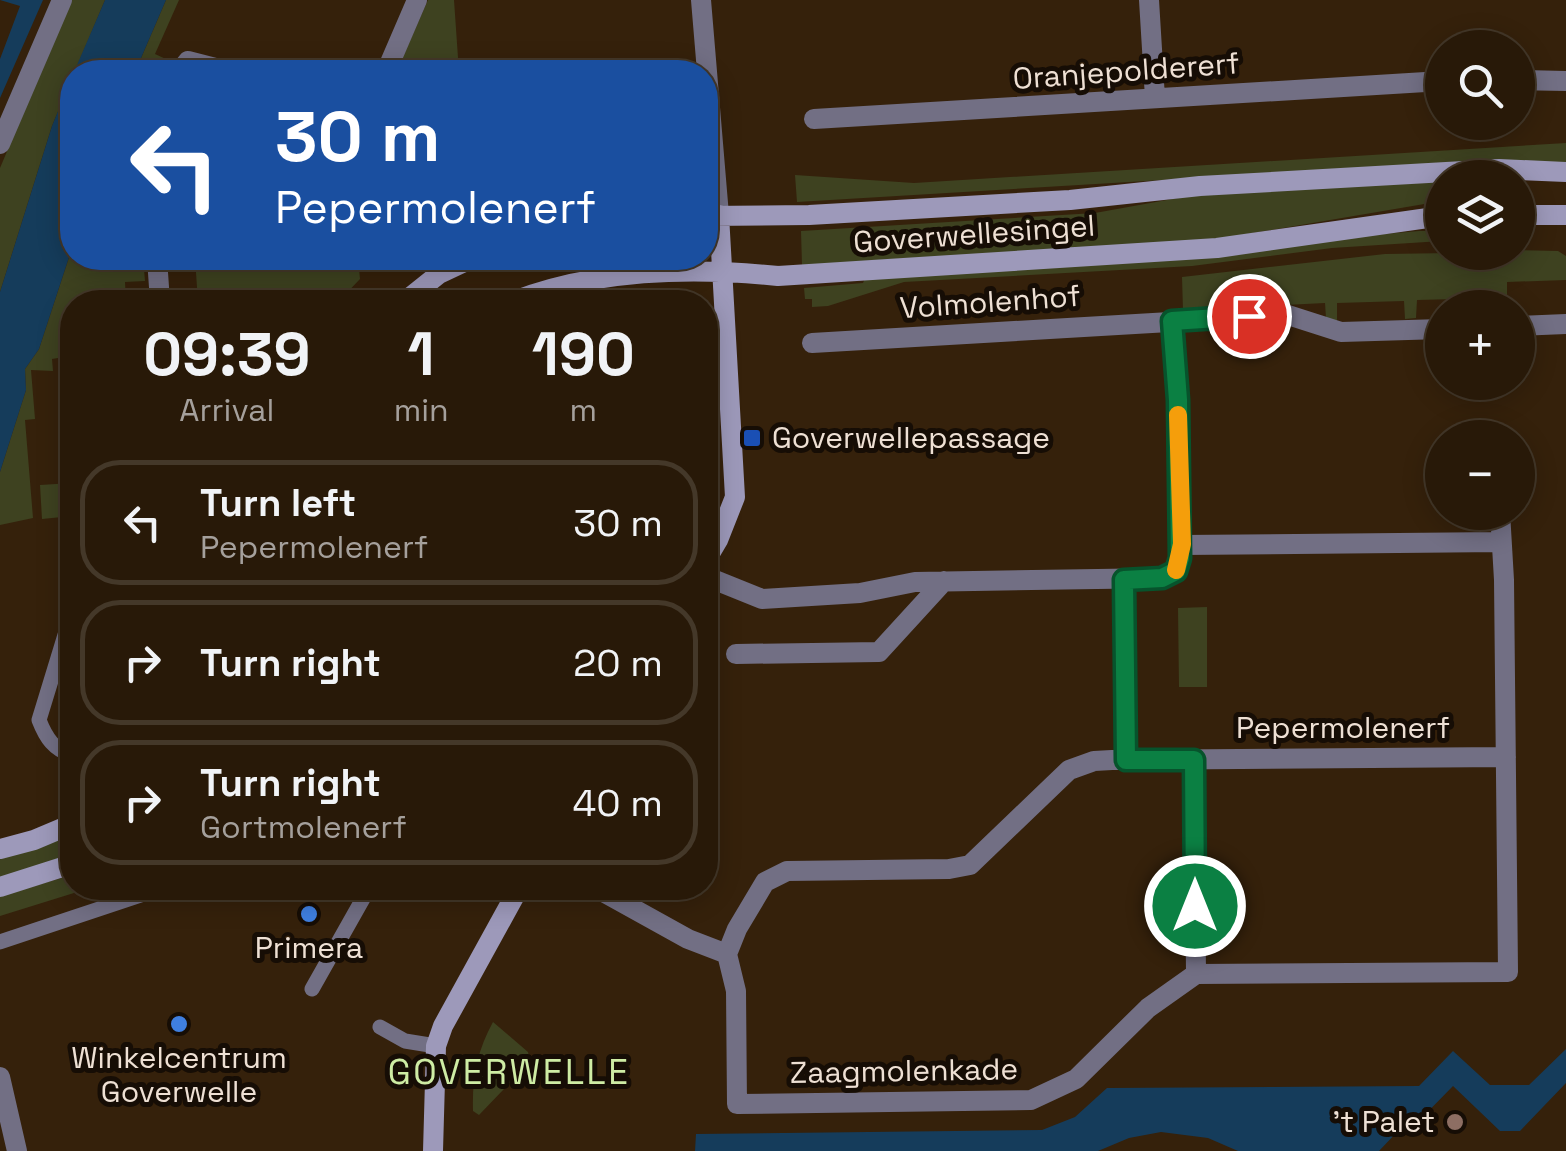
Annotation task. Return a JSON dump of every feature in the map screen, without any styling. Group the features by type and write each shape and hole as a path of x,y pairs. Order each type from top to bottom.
{"main road":[{"name":"Goverwellesingel","path":"718,215 810,216 1070,200 1200,186 1499,170 1566,172"},
{"path":"1535,214 1566,215"},
{"name":"Goverwellesingel","path":"549,290 612,277 723,270 778,276 1217,248 1425,218"},
{"path":"718,245 723,270 735,497 718,534"},
{"path":"419,290 447,270"},
{"path":"0,849 60,829"},
{"path":"0,887 60,868"},
{"path":"432,1151 436,1046 443,1026 512,900"}],"street":[{"path":"0,144 62,0"},
{"path":"391,60 417,0"},
{"path":"701,0 704,60"},
{"path":"1149,0 1155,98"},
{"path":"1535,80 1566,81"},
{"name":"Oranjepoldererf","path":"814,119 1425,82"},
{"name":"Volmolenhof","path":"812,343 1288,315 1341,332 1425,330"},
{"path":"718,581 762,599 860,593 916,582 1124,580 1162,578 1176,571 1182,544 1172,321"},
{"path":"1535,325 1566,324"},
{"path":"1194,760 1196,974 1508,972 1504,580 1500,530"},
{"path":"1182,544 1500,542"},
{"path":"1124,580 1126,760"},
{"path":"736,654 879,652 944,581"},
{"name":"Pepermolenerf","path":"726,954 765,882 786,871 970,865 1069,770 1094,761 1506,756"},
{"path":"618,900 688,939 726,954"},
{"name":"Zaagmolenkade","path":"726,954 736,991 737,1104 1031,1100 1076,1079 1148,1008 1196,974"},
{"path":"0,1077 17,1151"}],"lane":[{"path":"60,651 39,720 46,738 60,751"},
{"path":"0,942 126,900"},
{"path":"312,989 363,900"},
{"path":"380,1027 404,1041 436,1046"}],"green space":[{"path":"71,0 105,0 80,60 60,60 60,107 0,292 0,168"},
{"path":"166,0 179,0 155,54 168,60 140,60"},
{"path":"428,0 454,0 458,60 401,60"},
{"path":"1566,143 1566,163 1425,160 1425,164 797,202 795,175 914,183"},
{"path":"1425,182 1425,204 1218,239 802,265 801,231 1095,213 1200,194"},
{"path":"1425,231 1425,242 1332,248 1192,266 904,282 828,306 812,307 812,299 805,299 804,288 863,283 865,278"},
{"path":"1535,250 1558,251 1566,256 1566,280 1507,282 1507,290 1425,290 1425,300 1417,300 1416,318 1405,319 1404,301 1337,303 1337,322 1326,318 1325,303 1183,310 1182,277 1385,254 1425,253 1425,270 1535,270"},
{"path":"65,270 144,270 145,281 125,282 125,290 60,290 60,358 52,359 53,371 31,370 35,419 25,420 33,518 0,525 0,472 26,390 25,369 39,349"},
{"path":"196,270 359,270 360,279 349,290 197,290"},
{"path":"60,484 60,517 42,519 40,485"},
{"path":"1207,607 1207,687 1179,687 1178,608"},
{"path":"60,839 60,860 0,878 0,859"},
{"path":"60,878 60,897 0,916 0,896"},
{"path":"493,1022 528,1052 530,1062 479,1115 473,1111 475,1076 479,1054"}],"water":[{"path":"0,0 43,0 0,98 0,59 20,6"},
{"path":"105,0 166,0 140,60 79,60"},
{"path":"60,106 60,270 65,270 39,349 25,369 26,390 0,472 0,292"},
{"path":"1566,1049 1566,1083 1520,1131 1500,1131 1453,1086 1408,1132 1397,1132 1379,1151 1238,1151 1208,1138 1161,1132 1129,1138 1098,1151 695,1151 696,1134 1042,1130 1075,1117 1107,1088 1419,1086 1453,1051 1490,1085 1529,1085"}],"slow traffic":[{"path":"1176,570 1182,544 1178,415"}],"place":[{"name":"Goverwellepassage","path":"752,438"},
{"name":"Primera","path":"309,914"},
{"name":"Winkelcentrum Goverwelle","path":"179,1024"},
{"name":"'t Palet","path":"1455,1122"}],"district":[{"name":"GOVERWELLE","path":"509,1072"}],"route":[{"path":"1195,906 1194,760 1126,760 1124,580 1162,578 1176,571 1180,558 1178,400 1172,321 1249,316"}]}
